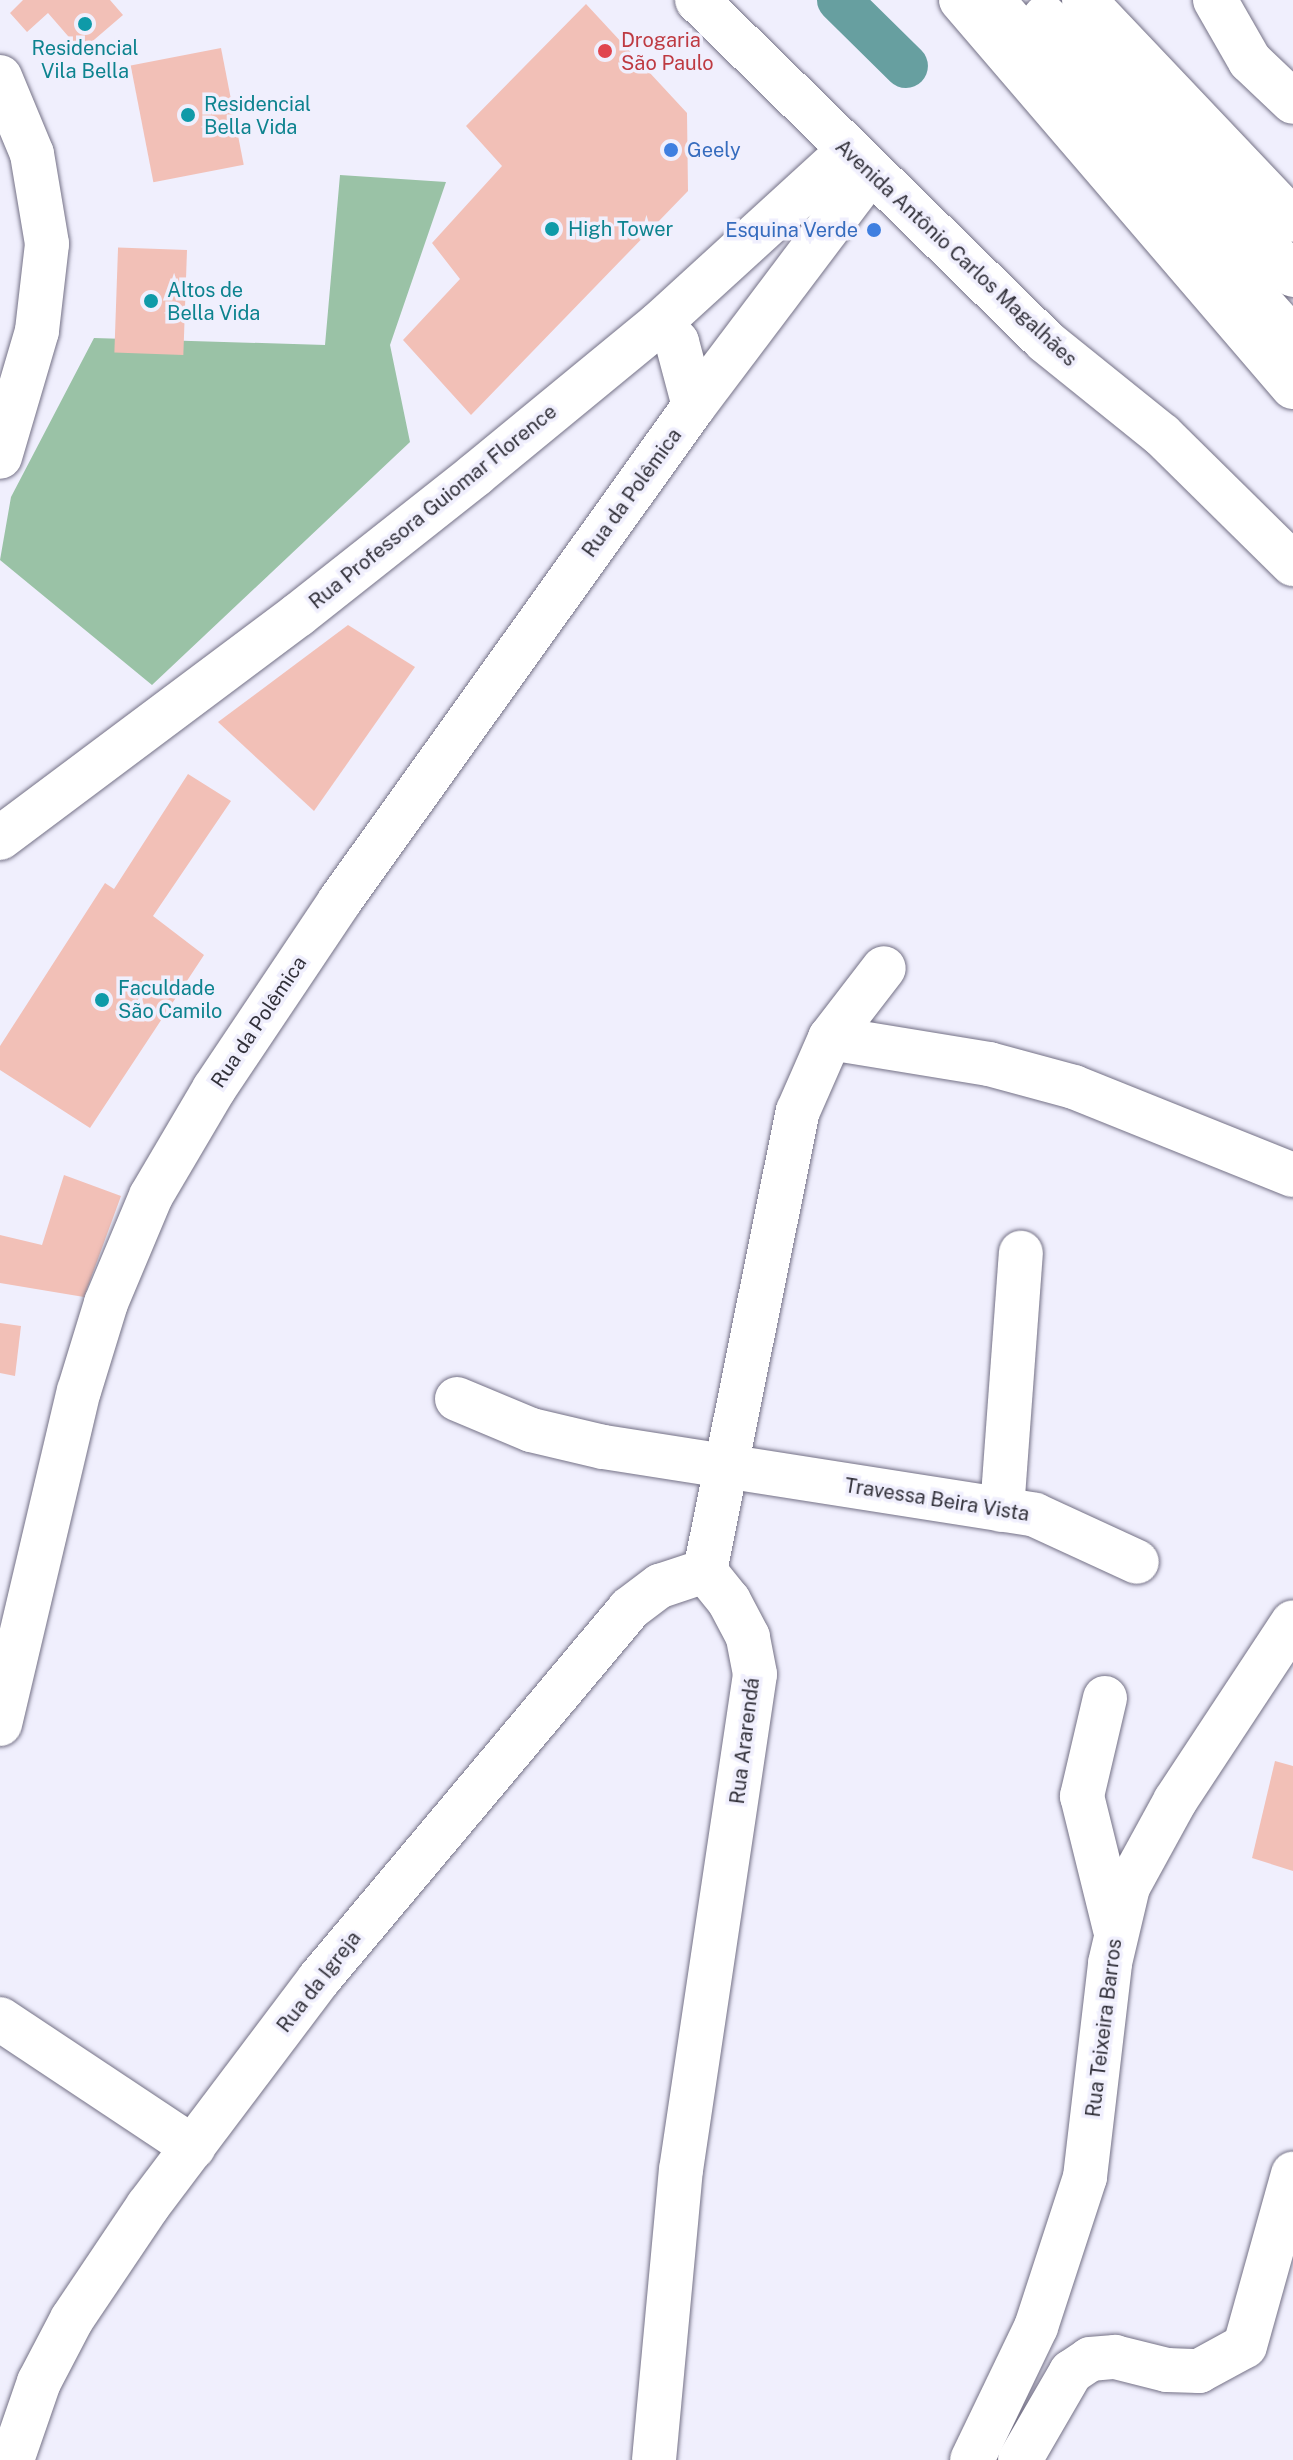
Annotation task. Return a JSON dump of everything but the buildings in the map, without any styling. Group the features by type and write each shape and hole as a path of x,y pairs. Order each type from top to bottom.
{"street":[{"name":"Avenida Antônio Carlos Magalhães","path":"697,0 858,163 1045,341 1162,435 1293,564"},
{"path":"961,0 1243,305 1293,339"},
{"path":"992,0 1243,305 1293,387"},
{"path":"1029,0 1192,142 1293,220"},
{"path":"1084,0 1293,275"},
{"path":"1215,0 1250,61 1293,102"},
{"path":"0,77 32,154 47,244 37,331 0,457"},
{"name":"Rua Professora Guiomar Florence","path":"0,838 298,615 858,163"},
{"name":"Rua da Polêmica","path":"0,1724 79,1391 106,1303 151,1196 214,1089 339,902 694,406 858,163"},
{"path":"660,323 677,342 694,406"},
{"path":"705,1571 798,1111 830,1038 884,968"},
{"path":"830,1038 976,1061 1074,1087 1293,1175"},
{"path":"1002,1510 1021,1253"},
{"name":"Travessa Beira Vista","path":"457,1399 531,1430 728,1467 1035,1515 1137,1562"},
{"name":"Rua da Igreja","path":"12,2460 39,2382 72,2319 193,2147 353,1937 629,1609 660,1586 705,1571"},
{"name":"Rua Ararendá","path":"654,2460 681,2170 755,1674 748,1637 729,1601 705,1571"},
{"name":"Rua Teixeira Barros","path":"972,2460 1036,2327 1085,2177 1116,1929 1128,1887 1175,1801 1293,1622"},
{"path":"1105,1698 1082,1796 1116,1929"},
{"path":"0,2019 193,2147"},
{"path":"1020,2460 1071,2372 1090,2359 1115,2357 1167,2370 1199,2371 1245,2346 1293,2174"}],"green space":[{"path":"340,175 446,182 390,345 410,442 152,685 0,560 11,497 94,338 325,345"}],"waterway":[{"path":"839,0 906,66"}],"place":[{"name":"Residencial Vila Bella","path":"85,24"},
{"name":"Drogaria São Paulo","path":"605,51"},
{"name":"Residencial Bella Vida","path":"188,115"},
{"name":"Geely","path":"671,150"},
{"name":"High Tower","path":"552,229"},
{"name":"Esquina Verde","path":"874,230"},
{"name":"Altos de Bella Vida","path":"151,301"},
{"name":"Faculdade São Camilo","path":"102,1000"}]}
